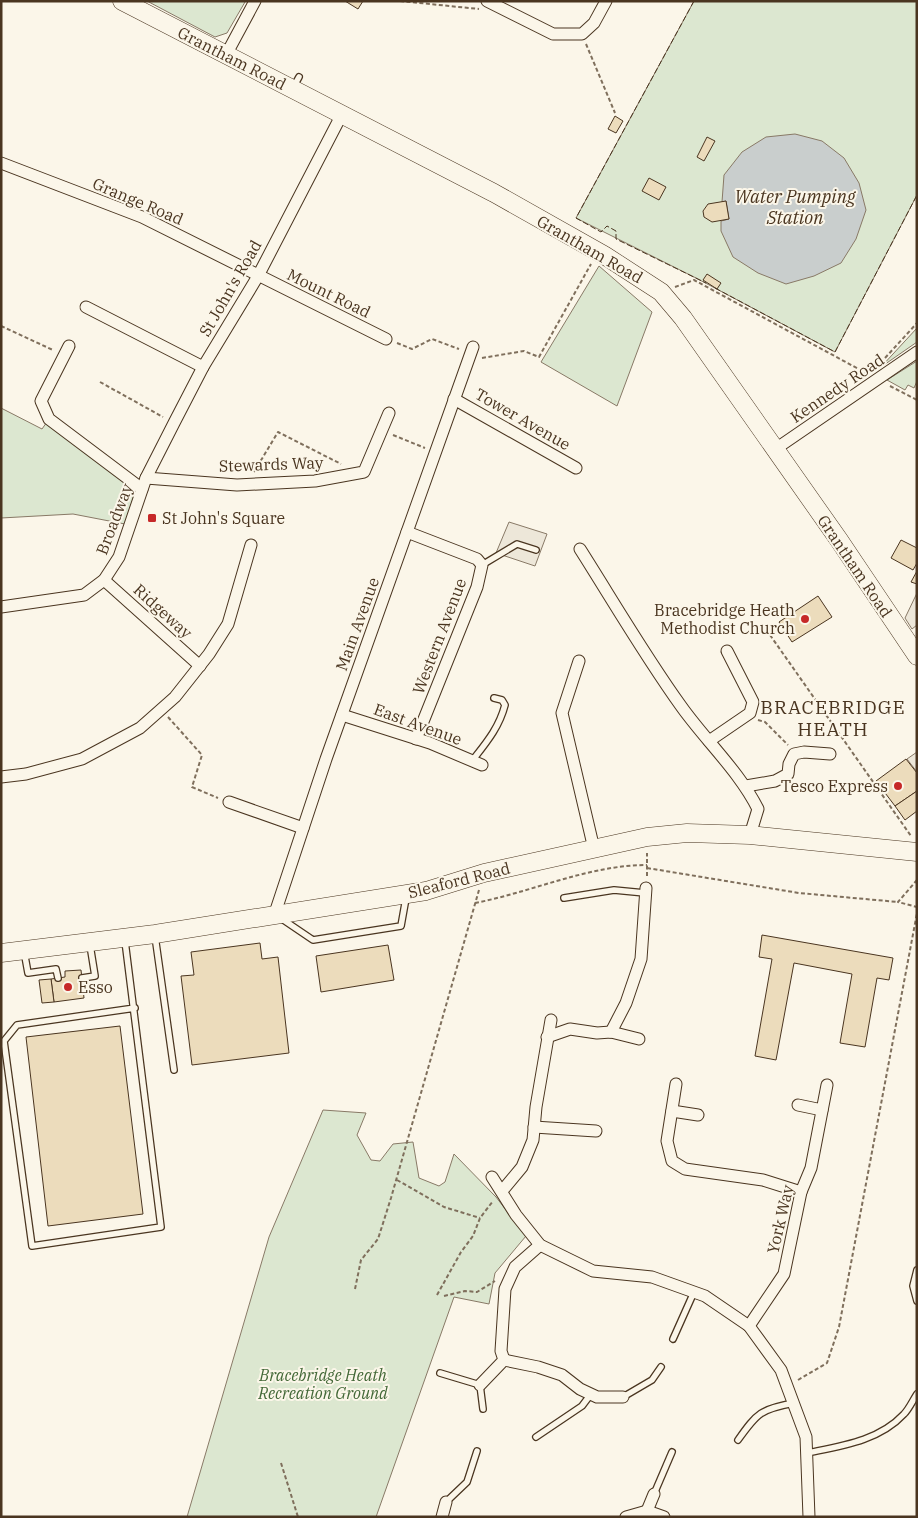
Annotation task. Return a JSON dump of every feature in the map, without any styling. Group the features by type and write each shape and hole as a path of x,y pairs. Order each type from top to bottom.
{"main road":[{"name":"Grantham Road","path":"122,1 226,55 296,83 342,114 599,252 661,292 683,318 917,656"},
{"name":"Sleaford Road","path":"1,953 155,934 426,891 484,873 647,838 687,833 914,844"}],"street":[{"path":"226,55 248,23 255,1"},
{"path":"483,4 553,34 582,34 594,22 606,1"},
{"name":"St John's Road","path":"144,483 203,366 258,276 342,114"},
{"name":"Grange Road","path":"1,163 142,217 258,276"},
{"name":"Mount Road","path":"258,276 386,339"},
{"path":"86,307 203,366"},
{"path":"66,351 41,401 50,419 144,483"},
{"name":"Kennedy Road","path":"774,450 917,352"},
{"name":"Main Avenue","path":"275,914 342,715 470,353"},
{"name":"Tower Avenue","path":"454,399 576,468"},
{"path":"357,473 364,472 389,414"},
{"name":"Stewards Way","path":"144,483 246,485 315,481 357,473"},
{"name":"Broadway","path":"1,607 84,595 104,580 119,557 144,483"},
{"name":"Western Avenue","path":"407,532 477,559 482,565 476,587 416,739"},
{"path":"1,778 26,774 82,758 140,728 176,697 200,666 228,624 251,545"},
{"path":"580,549 681,706 729,768 746,786 758,809 750,835"},
{"name":"Ridgeway","path":"104,580 200,666"},
{"path":"709,741 750,714 753,702 727,650"},
{"path":"579,661 562,712 594,849"},
{"name":"East Avenue","path":"342,715 416,739 477,763"},
{"path":"746,786 775,781 788,774 789,764 795,754 830,754"},
{"path":"229,802 303,828"},
{"path":"611,1032 626,1003 641,959 646,891"},
{"path":"499,1194 522,1168 533,1140 551,1020"},
{"path":"547,1037 570,1029 597,1033 611,1032 639,1039"},
{"path":"676,1084 667,1141 672,1161 685,1169 763,1180 801,1192"},
{"name":"York Way","path":"749,1326 784,1274 801,1192 811,1168 827,1085"},
{"path":"798,1105 822,1110"},
{"path":"672,1111 698,1115"},
{"path":"534,1127 596,1131"},
{"path":"492,1177 499,1194 540,1245 593,1271 652,1277 694,1292 704,1296 749,1326 782,1370 806,1436 809,1517"},
{"path":"504,1360 501,1351 505,1289 516,1267 540,1245"},
{"path":"480,1385 504,1360"},
{"path":"504,1360 538,1367 562,1375 580,1389 597,1397 623,1397"},
{"path":"648,1511 654,1494"},
{"path":"442,1517 446,1502"},
{"path":"626,1517 648,1511 664,1517"}],"lane":[{"path":"482,565 516,544 536,550"},
{"path":"477,763 503,714 505,705 502,700 494,698"},
{"path":"564,898 614,890 646,891"},
{"path":"275,914 313,940 401,926 407,893"},
{"path":"155,934 174,1070"},
{"path":"125,938 135,1008 161,1227 32,1246 4,1041 16,1026 135,1008"},
{"path":"82,978 95,976 90,943"},
{"path":"24,951 28,973 56,969 58,978"},
{"path":"917,1270 913,1286 917,1301"},
{"path":"674,1339 694,1292"},
{"path":"623,1397 652,1380 661,1366"},
{"path":"440,1373 480,1385 483,1409"},
{"path":"536,1437 582,1406 591,1394"},
{"path":"807,1453 846,1445 879,1434 905,1414 917,1394"},
{"path":"738,1440 751,1420 770,1408 794,1403"},
{"path":"446,1502 467,1482 477,1451"},
{"path":"654,1494 672,1452"}],"path":[{"path":"400,1 483,4"},
{"path":"591,56 615,113"},
{"path":"386,339 412,349 432,339 470,353 524,351 539,357 599,252"},
{"path":"661,292 694,280 917,400"},
{"path":"879,379 876,369 917,323"},
{"path":"1,326 66,351"},
{"path":"100,382 174,423"},
{"path":"381,431 435,452"},
{"path":"246,485 278,432 357,473"},
{"path":"770,635 914,844"},
{"path":"161,710 202,755 192,787 229,802"},
{"path":"746,716 765,722 795,754"},
{"path":"646,891 647,838"},
{"path":"475,903 509,896 591,872 647,866 798,893 898,902 917,907"},
{"path":"356,1289 361,1260 378,1239 397,1180 484,873"},
{"path":"898,902 917,880"},
{"path":"788,1386 827,1364 839,1327 917,913"},
{"path":"397,1180 444,1207 480,1218"},
{"path":"438,1296 461,1252 473,1236 480,1218 499,1194"},
{"path":"444,1296 465,1291 477,1292 516,1267"},
{"path":"281,1463 298,1517"}],"green space":[{"path":"147,1 245,2 227,33 215,37"},
{"path":"694,1 917,1 917,195 835,352 696,278 576,218","holes":["726,201 758,273 729,219"]},
{"path":"599,266 652,312 617,406 541,362"},
{"path":"917,328 917,342 881,367"},
{"path":"917,361 917,381 914,388 908,385 905,390 887,380"},
{"path":"1,408 42,429 49,419 142,489 130,525 73,514 1,518"},
{"name":"Bracebridge Heath Recreation Ground","path":"323,1110 366,1113 357,1135 371,1160 380,1161 393,1144 413,1142 419,1178 439,1186 445,1182 454,1154 496,1197 526,1236 495,1273 489,1304 454,1297 376,1517 187,1517 269,1237"}],"shaded area":[{"path":"509,522 547,534 535,566 496,553"},
{"path":"917,593 917,625 912,629 905,618"},
{"path":"917,752 917,772 907,759"}],"water":[{"name":"Water Pumping Station","path":"795,134 822,141 844,158 859,183 866,210 856,239 841,263 814,276 786,284 758,273 733,257 721,231 721,221 729,219 726,201 722,202 724,175 742,152 766,137"}],"building":[{"path":"345,1 363,1 358,9"},
{"path":"615,116 623,121 616,133 608,129"},
{"path":"707,137 715,141 704,161 697,157"},
{"path":"649,178 666,187 659,200 642,191"},
{"path":"726,201 729,219 712,222 704,217 703,211 708,204"},
{"path":"707,274 721,283 717,289 703,280"},
{"path":"901,540 917,548 917,563 913,570 891,558"},
{"path":"917,571 917,584 911,582"},
{"name":"Bracebridge Heath Methodist Church","path":"818,596 832,617 792,642 779,622"},
{"name":"Tesco Express","path":"906,759 917,773 917,791 895,806 876,781"},
{"path":"917,791 917,811 905,820 895,806"},
{"path":"762,935 893,958 889,980 877,978 865,1047 840,1043 852,974 794,963 776,1060 755,1056 772,959 759,957"},
{"path":"260,943 262,959 278,957 289,1053 192,1065 181,976 194,975 191,952"},
{"path":"388,945 394,980 321,992 316,956"},
{"path":"81,970 84,998 54,1002 51,979 65,977 65,971"},
{"path":"51,979 54,1002 42,1003 39,980"},
{"path":"120,1026 143,1214 48,1226 26,1037"}],"fence":[{"path":"694,1 576,218 601,232 607,226 616,231 616,239 706,283"},
{"path":"715,288 835,352 917,195"}],"place":[{"name":"St John's Square","path":"152,518"},
{"name":"Bracebridge Heath Methodist Church","path":"805,619"},
{"name":"Tesco Express","path":"898,786"},
{"name":"Esso","path":"68,987"}],"district":[{"name":"BRACEBRIDGE HEATH","path":"833,718"}]}
